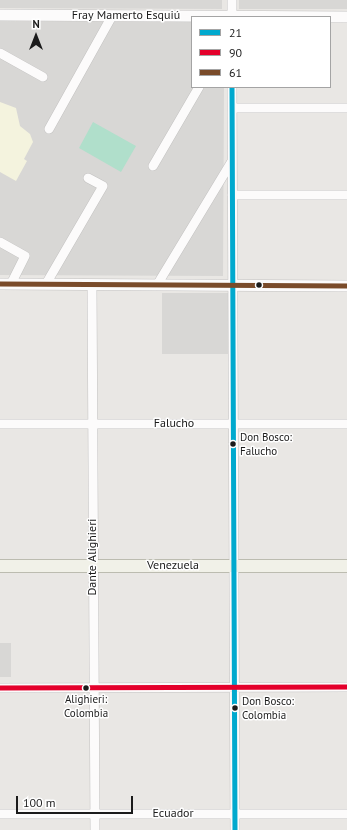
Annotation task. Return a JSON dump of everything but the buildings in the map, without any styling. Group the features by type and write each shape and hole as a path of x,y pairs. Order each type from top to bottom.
{"main road":[{"name":"Venezuela","path":"0,566 347,566"}],"street":[{"path":"232,0 232,16"},
{"name":"Fray Mamerto Esquiú","path":"0,15 191,17"},
{"path":"49,129 112,16"},
{"name":"Fray Mamerto Esquiú","path":"331,17 347,17"},
{"path":"0,53 43,77"},
{"path":"153,166 199,88"},
{"path":"232,88 235,830"},
{"path":"232,108 347,108"},
{"path":"157,285 232,161"},
{"path":"46,284 103,186 88,178"},
{"path":"232,195 347,194"},
{"path":"0,242 25,256 11,284"},
{"path":"0,284 347,286"},
{"name":"Dante Alighieri","path":"92,285 95,830"},
{"name":"Falucho","path":"0,424 347,424"},
{"path":"0,688 347,687"},
{"name":"Ecuador","path":"0,814 347,814"}],"shaded area":[{"path":"0,0 222,0 222,9 0,8"},
{"path":"239,0 347,0 347,9 239,9"},
{"path":"0,21 191,22 191,88 224,88 223,276 0,275"},
{"path":"0,102 16,108 20,126 30,134 33,142 24,159 27,161 16,181 0,172"},
{"path":"162,293 228,293 228,354 162,354"},
{"path":"0,643 11,643 11,677 0,677"}],"green space":[{"path":"93,122 136,146 121,172 79,148"}],"transit line":[{"name":"21","path":"232,88 235,830"},
{"name":"61","path":"0,284 347,286"},
{"name":"90","path":"0,688 347,687"}],"place":[{"name":"Don Bosco: Falucho","path":"233,444"},
{"name":"Alighieri: Colombia","path":"86,688"},
{"name":"Don Bosco: Colombia","path":"235,708"}]}
